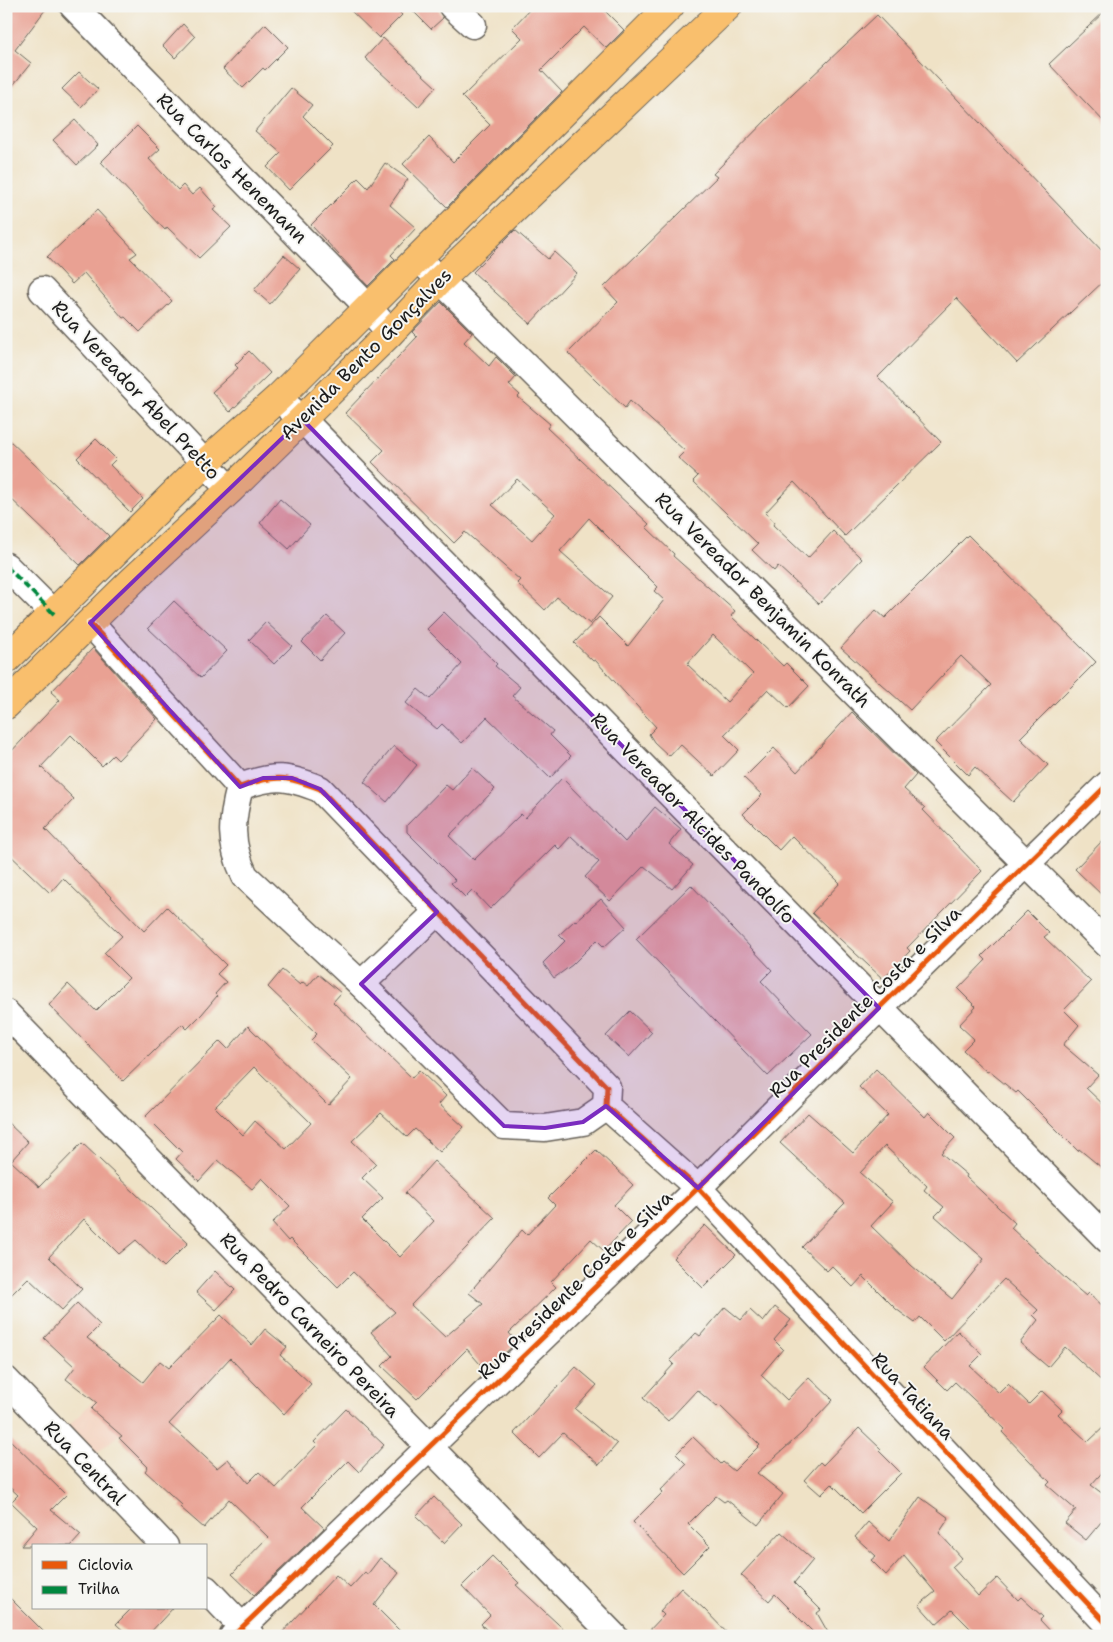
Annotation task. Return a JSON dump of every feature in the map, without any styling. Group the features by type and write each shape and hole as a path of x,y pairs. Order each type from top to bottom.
{"main road":[{"name":"Avenida Bento Gonçalves","path":"6,660 205,463 278,398 670,6"},
{"name":"Avenida Bento Gonçalves","path":"6,705 230,490 390,333 440,280 728,6"},
{"path":"539,138 565,161"}],"street":[{"name":"Rua Carlos Henemann","path":"73,6 368,307 390,333"},
{"path":"452,6 473,25"},
{"name":"Rua Vereador Benjamin Konrath","path":"418,258 1107,944"},
{"name":"Rua Vereador Abel Pretto","path":"42,290 230,490"},
{"name":"Rua Vereador Alcides Pandolfo","path":"278,398 302,419 1107,1239"},
{"path":"6,566 54,614"},
{"path":"90,623 240,787"},
{"path":"262,778 292,778 320,789 607,1087 606,1106 583,1122 545,1128 504,1126 361,984 245,876 238,861 232,816 240,787 262,778"},
{"name":"Rua Presidente Costa e Silva","path":"242,1633 428,1446 698,1188 1107,785"},
{"path":"361,984 437,912"},
{"name":"Rua Pedro Carneiro Pereira","path":"6,1013 614,1636"},
{"name":"Rua Tatiana","path":"606,1106 698,1188 1107,1624"},
{"name":"Rua Central","path":"6,1380 163,1544"},
{"path":"208,1591 242,1633"}],"highlighted area":[{"path":"302,419 879,1008 698,1188 606,1106 583,1122 545,1128 504,1126 361,984 437,912 320,789 292,778 263,778 240,787 90,623"}],"shaded area":[{"path":"109,1386 141,1417 94,1455 67,1427"}],"building":[{"path":"6,6 48,6 15,50 31,63 6,94"},
{"path":"346,6 393,6 402,15 379,38"},
{"path":"408,6 437,6 443,18 431,29"},
{"path":"533,6 604,6 602,8 624,30 606,48 584,27 541,70 562,92 447,207 403,164 429,137 453,162 490,125 462,97 522,38 512,28"},
{"path":"1107,9 1107,125 1049,64"},
{"path":"877,15 1107,256 1107,278 1017,363 956,298 878,377 941,442 845,536 794,482 765,513 775,522 773,525 808,558 833,531 862,559 819,604 778,566 774,571 752,550 758,544 693,481 698,476 678,458 685,451 630,401 625,408 568,353 618,302 604,287 717,177 713,174 776,110"},
{"path":"183,24 195,37 175,58 163,46"},
{"path":"265,24 288,47 265,70 263,68 243,88 223,69"},
{"path":"383,38 436,87 418,107 365,58"},
{"path":"79,72 98,89 81,107 62,89"},
{"path":"291,88 312,105 303,116 333,146 289,190 267,167 281,153 255,131"},
{"path":"75,120 98,145 77,165 53,140"},
{"path":"137,126 160,149 149,159 178,190 183,185 192,195 200,188 217,207 213,210 231,227 199,258 167,227 165,230 101,162"},
{"path":"385,163 408,179 390,205 416,228 391,255 395,259 368,286 311,225 358,178 368,188"},
{"path":"97,210 137,253 130,258 172,301 140,332 125,317 123,318 84,273 72,284 47,257"},
{"path":"515,230 548,259 554,252 577,273 530,324 473,272"},
{"path":"284,255 300,269 270,304 254,290"},
{"path":"441,302 472,333 464,342 489,366 496,357 516,377 509,385 520,395 518,397 550,424 547,428 649,524 646,527 674,554 673,556 735,611 731,616 783,666 786,663 809,686 788,708 768,689 724,735 739,750 714,776 680,744 669,756 654,742 649,734 656,727 595,660 593,661 574,643 599,617 628,646 664,600 654,591 658,587 589,518 560,551 612,597 590,624 557,597 545,610 517,583 520,580 465,532 454,543 372,462 384,450 345,413 417,337 412,332","holes":["517,479 555,514 532,540 492,505","713,635 753,674 727,702 687,664"]},
{"path":"249,351 270,373 230,412 212,392 238,368 235,365"},
{"path":"6,437 109,536 80,565 6,494"},
{"path":"96,439 116,459 110,465 143,499 130,512 77,458"},
{"path":"280,499 310,525 289,549 260,523"},
{"path":"968,535 1096,662 1020,738 1048,765 1013,802 975,767 968,775 935,742 991,685 961,656 910,710 841,648 876,610 885,618"},
{"path":"174,601 227,651 201,678 148,628"},
{"path":"444,612 497,664 495,666 520,687 512,696 553,731 550,735 571,756 550,778 487,717 462,743 442,724 437,729 406,703 418,689 430,699 462,664 427,629"},
{"path":"327,616 345,633 320,660 302,642"},
{"path":"266,622 292,646 274,664 249,640"},
{"path":"93,648 157,719 118,760 113,755 102,766 71,735 41,767 74,799 45,829 144,931 167,907 226,965 217,974 226,982 215,994 217,996 202,1014 187,1029 182,1024 123,1081 49,1005 68,984 96,1011 129,978 104,953 122,936 63,878 50,893 6,851 6,757 60,700 51,692"},
{"path":"852,712 916,775 904,789 925,808 923,810 982,871 907,948 910,951 883,979 812,913 840,883 792,836 779,850 743,814 762,795 744,778 774,748 797,772"},
{"path":"394,746 417,765 387,802 364,782"},
{"path":"472,768 495,789 449,836 474,860 521,814 525,818 562,778 625,842 655,807 681,829 669,844 693,865 672,889 644,866 610,901 585,877 599,862 571,836 559,849 555,845 490,909 472,890 465,897 451,883 455,880 407,832 407,825 446,785 452,790"},
{"path":"1107,836 1107,900 1075,869"},
{"path":"691,885 772,970 761,981 812,1034 768,1076 636,939"},
{"path":"601,899 626,927 604,947 597,940 572,965 554,978 543,963 565,941 559,935"},
{"path":"1027,911 1049,933 1044,937 1091,982 1064,1010 1079,1025 1063,1045 1098,1075 1086,1088 1107,1108 1107,1172 1079,1149 1078,1151 1018,1091 1016,1093 989,1071 987,1072 963,1050 974,1039 959,1025 976,1007 958,989 986,960 982,956"},
{"path":"282,970 300,985 303,982 308,986 318,974 341,993 333,1002 412,1078 419,1070 446,1096 439,1104 464,1127 440,1152 415,1129 407,1137 381,1113 352,1141 376,1164 362,1178 383,1198 362,1219 400,1257 434,1221 405,1193 434,1161 495,1218 411,1305 445,1337 483,1304 469,1293 522,1230 527,1235 555,1205 548,1198 596,1150 633,1185 614,1205 631,1222 604,1251 591,1239 551,1282 556,1287 509,1333 517,1342 486,1371 467,1349 417,1399 382,1366 392,1356 371,1332 395,1312 353,1272 338,1287 290,1239 288,1241 272,1223 290,1206 262,1178 252,1189 218,1160 199,1181 176,1159 182,1152 146,1116 220,1041 228,1049 248,1026 328,1105 352,1079 311,1040 317,1034 268,987","holes":["254,1067 311,1123 286,1149 255,1121 243,1135 215,1107"]},
{"path":"630,1011 652,1032 629,1057 606,1036"},
{"path":"876,1069 925,1117 929,1112 955,1138 941,1153 967,1175 966,1177 1015,1223 1011,1228 1067,1280 1086,1296 1089,1293 1107,1310 1107,1386 1065,1347 1048,1367 1020,1343 1038,1320 1033,1315 1038,1310 1004,1279 944,1341 920,1317 915,1323 896,1309 863,1276 853,1287 832,1266 827,1271 802,1247 845,1203 780,1143 808,1113 853,1153 888,1115 859,1087","holes":["885,1146 927,1186 924,1190 944,1207 935,1216 984,1259 952,1299 912,1266 871,1226 893,1202 860,1173"]},
{"path":"6,1121 28,1142 11,1161 39,1187 82,1143 188,1243 164,1267 136,1240 119,1254 84,1219 49,1257 82,1289 62,1310 28,1278 6,1300"},
{"path":"705,1225 736,1255 703,1288 673,1258"},
{"path":"215,1271 235,1290 216,1310 196,1292"},
{"path":"77,1303 100,1325 87,1338 143,1382 160,1361 169,1368 221,1315 252,1345 265,1329 287,1347 280,1355 311,1384 284,1414 230,1358 169,1424 217,1468 228,1459 248,1483 259,1472 276,1488 317,1445 314,1442 346,1409 384,1445 359,1472 348,1461 302,1507 324,1528 254,1595 232,1574 268,1537 229,1499 204,1528 180,1507 182,1505 145,1471 148,1467 119,1438 122,1436 91,1409 97,1403 66,1379 75,1367 44,1338"},
{"path":"725,1307 741,1320 750,1310 763,1322 775,1307 791,1320 774,1340 783,1349 761,1375 787,1400 809,1377 833,1400 802,1433 757,1473 783,1494 758,1525 727,1500 724,1502 716,1496 688,1524 710,1546 683,1573 633,1522 663,1492 661,1490 686,1464 676,1454 693,1437 721,1464 723,1462 734,1471 760,1445 719,1405 717,1407 697,1390 668,1421 643,1398 674,1364 670,1360 696,1333 700,1336"},
{"path":"958,1331 982,1354 970,1366 999,1393 1008,1384 1029,1404 1042,1391 1062,1410 1058,1414 1088,1442 1107,1424 1107,1467 1091,1485 1107,1497 1107,1515 1086,1540 1065,1523 1076,1510 1047,1485 1050,1482 1002,1432 1005,1429 955,1382 947,1390 924,1367"},
{"path":"576,1367 597,1385 575,1409 617,1444 599,1465 563,1433 539,1458 514,1433"},
{"path":"859,1428 881,1449 879,1451 901,1473 861,1513 832,1484 821,1495 804,1480 820,1462 823,1465"},
{"path":"6,1436 66,1495 51,1510 81,1535 73,1544 32,1544 32,1546 21,1546 37,1527 11,1502 18,1495 6,1484"},
{"path":"434,1497 462,1524 444,1543 416,1516"},
{"path":"920,1497 949,1518 939,1533 962,1558 952,1567 978,1596 997,1578 1018,1600 1021,1597 1043,1617 1040,1620 1055,1636 978,1636 952,1610 936,1624 919,1605 935,1592 904,1555 886,1575 871,1560 876,1556 855,1537 868,1522 889,1541"},
{"path":"781,1532 813,1560 794,1583 821,1610 817,1613 830,1636 817,1636 775,1594 769,1601 741,1575"},
{"path":"492,1556 519,1583 516,1585 571,1636 492,1636 481,1624 490,1615 462,1586"},
{"path":"380,1558 399,1573 374,1605 405,1636 279,1636 336,1575 350,1588 365,1572 367,1575"},
{"path":"681,1588 730,1636 644,1636 664,1615 660,1611"},
{"path":"6,1594 48,1636 6,1636"},
{"path":"130,1610 171,1610 147,1636 129,1636 116,1624"}],"marked path":[{"path":"6,566 54,614"}],"cycle path":[{"path":"90,623 240,787 262,780 280,778 298,781 320,789 607,1087 606,1106 698,1188 1107,1624"},
{"path":"233,1636 698,1188 1107,785"}]}
